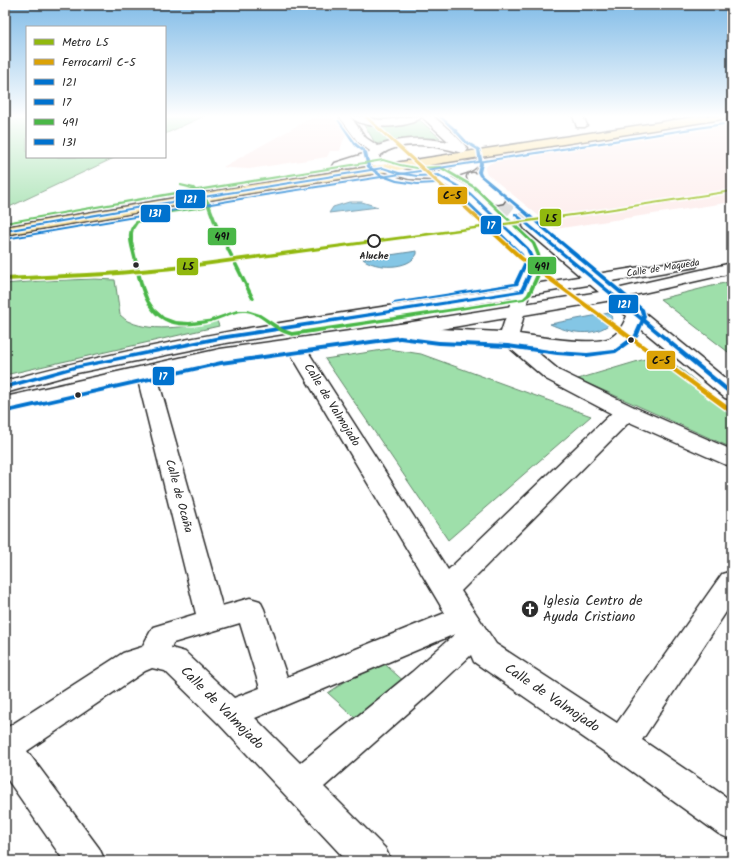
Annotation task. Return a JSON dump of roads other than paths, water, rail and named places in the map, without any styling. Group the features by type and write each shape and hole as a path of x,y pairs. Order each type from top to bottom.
{"main road":[{"path":"5,221 134,198 377,159 456,156"},
{"path":"5,231 141,207 377,159"}],"street":[{"path":"375,156 398,173 411,175 438,175 454,173 466,169 469,156"},
{"path":"469,156 470,173 474,180 498,200"},
{"path":"438,175 468,193 528,249 534,264 522,291 509,338"},
{"path":"530,226 732,394"},
{"name":"Calle de Maqueda","path":"594,279 732,257"},
{"name":"Calle de Maqueda","path":"612,295 732,268"},
{"path":"5,387 74,368 220,338 594,279"},
{"path":"5,404 220,355 400,330 612,295"},
{"path":"400,330 446,335 509,338 558,345 588,347 615,343 630,332 636,315"},
{"path":"509,338 553,375 626,412 732,459"},
{"name":"Calle de Valmojado","path":"294,344 485,653 621,744 732,822"},
{"name":"Calle de Ocaña","path":"146,372 212,620"},
{"path":"446,589 626,412"},
{"path":"621,744 732,580"},
{"path":"86,861 5,748 134,662 152,656 163,635 250,609 278,695"},
{"path":"230,714 278,695 469,626"},
{"path":"299,786 423,681 469,626"},
{"name":"Calle de Valmojado","path":"152,656 174,661 230,714 372,861"}],"water":[{"path":"349,202 362,202 378,207 329,213 333,207"},
{"path":"417,251 417,254 413,259 400,265 376,265 363,259"},
{"path":"609,313 612,317 611,323 597,331 573,332 550,324"}],"tunnel":[{"path":"499,201 530,226"}],"metro line":[{"name":"L5","path":"5,279 107,274 174,268 587,213 732,191"}],"rail line":[{"name":"C-5","path":"409,156 521,258 732,412"}],"place":[{"name":"Aluche","path":"374,241"},
{"name":"Iglesia Centro de Ayuda Cristiano","path":"530,609"}]}
